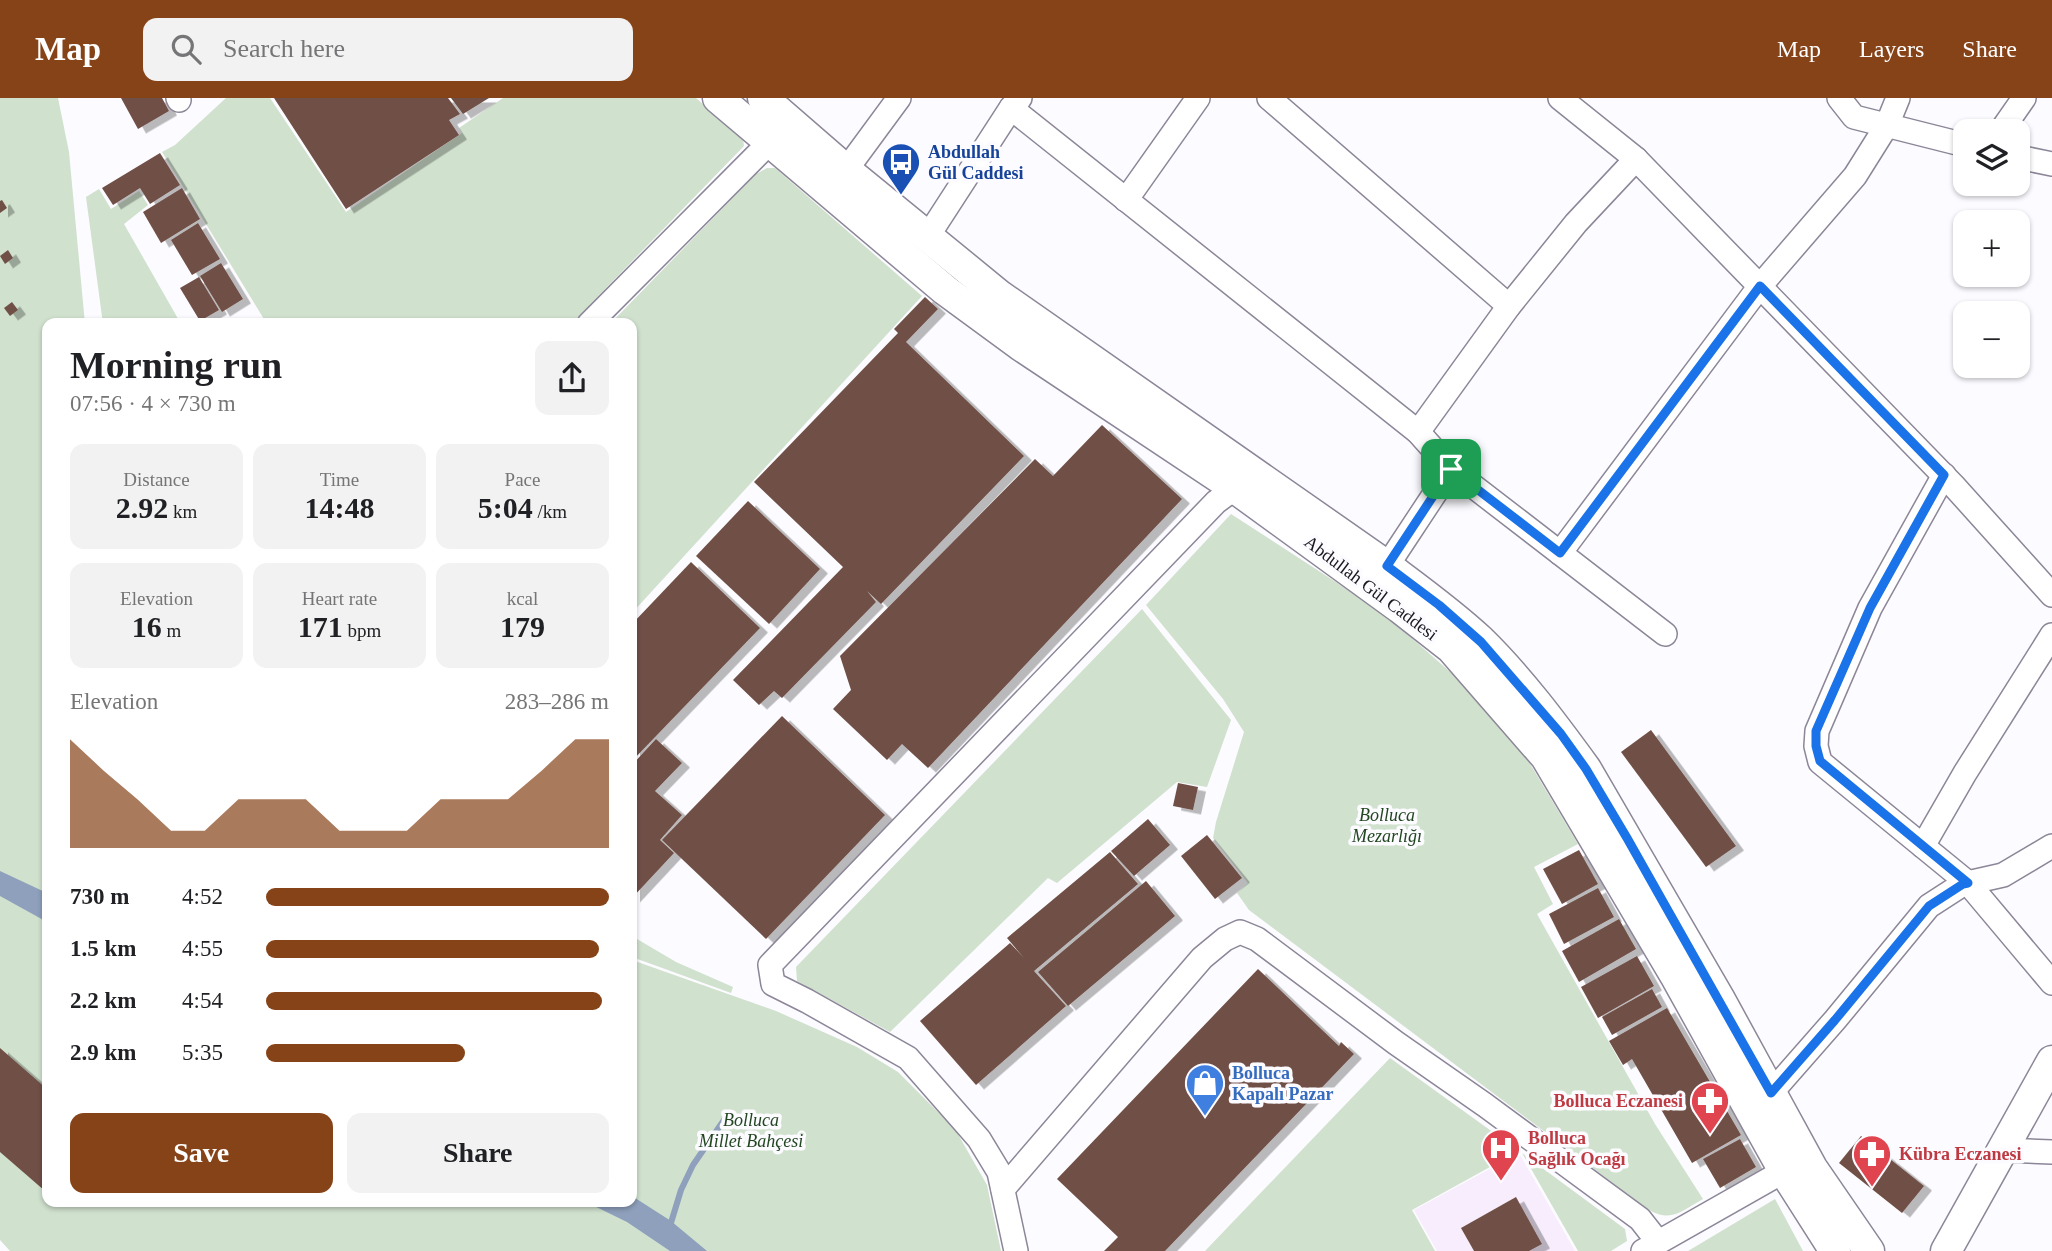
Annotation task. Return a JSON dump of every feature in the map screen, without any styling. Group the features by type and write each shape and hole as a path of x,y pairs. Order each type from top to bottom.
{"street":[{"name":"Abdullah Gül Caddesi","path":"719,98 769,143 839,181 928,236 999,295 1387,566 1439,605 1481,642 1561,734 1586,769 1812,1168 1869,1251"},
{"name":"Abdullah Gül Caddesi","path":"762,98 945,290 1020,345 1235,488 1451,648 1546,757 1675,975 1784,1171 1835,1251"},
{"path":"839,181 900,98"},
{"path":"1126,200 1198,98"},
{"path":"1269,98 1509,306"},
{"path":"1560,98 1636,159 1944,475 2052,595"},
{"path":"1839,98 1854,117 1953,142"},
{"path":"1560,553 1760,286 1855,177 1886,125 1898,98"},
{"path":"2009,119 2024,98"},
{"path":"928,236 1015,103 1126,200 1418,432 1451,469 1665,634"},
{"path":"595,318 769,143"},
{"path":"1418,432 1509,306 1576,223 1636,159"},
{"path":"2030,159 2052,164"},
{"path":"1387,566 1451,469"},
{"path":"1944,475 1870,608 1816,731 1816,746 1820,761 1968,883 2052,983"},
{"path":"1016,1251 999,1172 979,1139 908,1058 773,984 770,965 1216,502 1235,488"},
{"path":"1923,846 1965,773 2052,635"},
{"path":"1771,1093 1929,906 1963,884 2003,875 2052,846"},
{"path":"1003,1189 1202,958 1225,939 1240,932 1257,939 1396,1044 1640,1219 1650,1246 1784,1171"},
{"path":"1946,1251 2052,1061"},
{"path":"2004,1150 2052,1152"}],"shaded area":[{"name":"Bolluca Sağlık Ocağı","path":"1519,1153 1575,1251 1437,1251 1414,1210"}],"green space":[{"name":"Bolluca Millet Bahçesi","path":"0,98 58,98 69,152 84,318 42,318 42,1207 637,1207 637,962 776,1011 857,1047 898,1072 955,1129 987,1185 1001,1251 10,1251 0,1240"},
{"path":"226,98 270,98 346,212 462,133 459,128 503,98 696,98 743,139 744,146 577,318 263,318 162,152 175,145"},
{"path":"767,168 775,168 922,296 637,608 637,318 616,318 756,174"},
{"path":"99,189 111,209 139,191 148,205 124,224 178,318 102,318 86,197"},
{"name":"Bolluca Mezarlığı","path":"1231,514 1382,612 1456,677 1520,747 1578,844 1534,867 1553,904 1537,914 1655,1124 1703,1199 1677,1214 1657,1214 1649,1210 1249,910 1237,893 1248,883 1213,838 1244,732 1223,699 1146,605"},
{"path":"1142,609 1231,720 1207,787 1177,782 1057,883 1048,878 890,1032 797,981 796,967"},
{"path":"637,939 676,962 733,987 731,993 637,959"},
{"path":"1390,1058 1519,1151 1412,1210 1435,1251 1205,1251"},
{"path":"1522,1153 1625,1229 1627,1241 1611,1251 1578,1251"},
{"path":"1775,1199 1803,1251 1688,1251"}],"water":[{"path":"0,871 42,891 42,919 0,896"},
{"path":"637,1199 671,1221 707,1251 670,1251 627,1222 596,1207 637,1207"}],"building":[{"path":"121,98 162,98 169,111 138,129"},
{"path":"274,98 448,98 460,114 449,120 459,135 346,209"},
{"path":"451,98 489,98 463,114"},
{"path":"160,153 180,185 150,204 140,188 113,205 102,188"},
{"path":"182,188 200,219 161,243 143,212"},
{"path":"2,200 7,208 0,213 0,201"},
{"path":"198,223 220,259 192,275 171,240"},
{"path":"8,250 13,258 5,264 0,256"},
{"path":"221,263 243,299 222,312 200,276"},
{"path":"199,277 219,310 205,318 198,318 180,288"},
{"path":"925,297 938,309 906,342 1024,456 881,604 867,591 876,602 782,698 774,691 759,705 733,680 843,567 754,482 898,333 894,329"},
{"path":"12,302 18,310 10,316 4,308"},
{"path":"1102,425 1182,499 928,768 902,744 887,760 833,709 851,690 840,656 1035,459 1053,476"},
{"path":"748,501 820,569 769,624 696,556"},
{"path":"691,562 760,628 637,756 637,619"},
{"path":"782,716 885,815 766,939 662,840"},
{"path":"1651,730 1736,846 1706,867 1621,752"},
{"path":"656,739 682,763 655,791 682,815 660,840 674,853 637,893 637,760"},
{"path":"1178,783 1198,787 1193,810 1173,806"},
{"path":"1148,819 1170,845 1134,876 1111,851"},
{"path":"1207,835 1242,878 1215,899 1181,856"},
{"path":"1579,850 1598,884 1562,904 1543,869"},
{"path":"1110,852 1138,884 1034,971 1066,1006 976,1085 920,1021 1010,943 1024,958 1007,938"},
{"path":"1146,881 1175,916 1068,1006 1038,972"},
{"path":"1598,888 1614,917 1564,944 1549,914"},
{"path":"1619,919 1636,949 1579,982 1562,951"},
{"path":"1637,956 1654,986 1598,1018 1581,987"},
{"name":"Bolluca Kapalı Pazar","path":"1258,969 1339,1046 1341,1042 1354,1054 1165,1251 1104,1251 1118,1237 1057,1179"},
{"path":"1652,989 1662,1007 1612,1035 1602,1017"},
{"path":"1667,1008 1741,1135 1692,1163 1632,1059 1623,1065 1609,1041"},
{"path":"0,1048 42,1085 42,1188 0,1152"},
{"path":"1861,1136 1924,1186 1902,1213 1839,1163"},
{"path":"1740,1139 1756,1167 1720,1188 1703,1159"},
{"path":"1516,1197 1542,1244 1529,1251 1474,1251 1461,1228"}],"waterway":[{"path":"670,1226 681,1190 693,1165 726,1117"}],"place":[{"name":"Abdullah Gül Caddesi","path":"901,196"},
{"name":"Bolluca Kapalı Pazar","path":"1205,1117"},
{"name":"Bolluca Eczanesi","path":"1710,1135"},
{"name":"Bolluca Sağlık Ocağı","path":"1501,1182"},
{"name":"Kübra Eczanesi","path":"1872,1188"}],"route":[{"path":"1760,286 1944,475 1870,608 1816,731 1816,746 1820,761 1968,883 1929,906 1771,1093 1627,838 1586,769 1561,734 1481,642 1439,605 1387,566 1451,469 1560,553 1760,286"}]}
